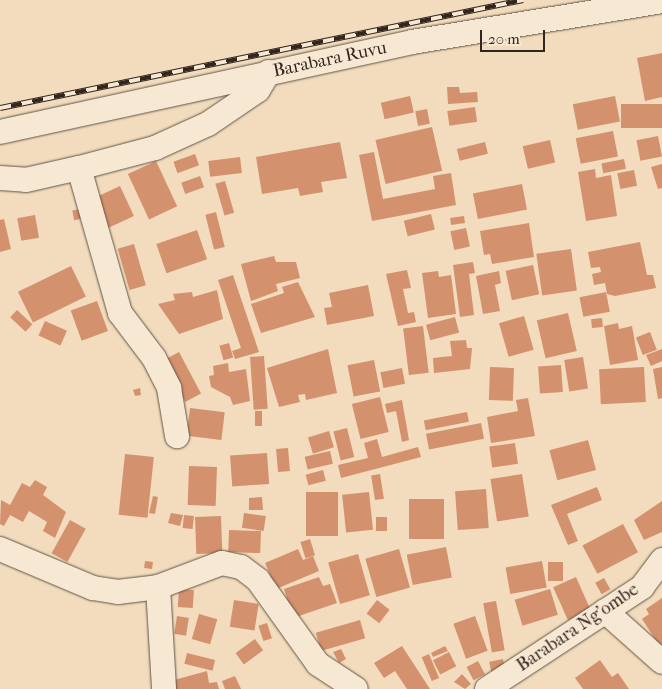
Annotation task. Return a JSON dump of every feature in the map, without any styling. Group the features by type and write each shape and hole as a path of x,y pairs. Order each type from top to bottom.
{"street":[{"name":"Barabara Ruvu","path":"0,132 269,72 662,0"},
{"path":"0,178 26,180 155,148 208,124 258,90 269,72"},
{"path":"79,168 120,313 154,358 169,388 177,436"},
{"path":"0,549 94,588 118,592 158,587 222,563 242,567 258,580 318,664 356,689"},
{"name":"Barabara Ng'ombe","path":"488,689 512,682 605,611 642,587 662,560"},
{"path":"158,587 164,689"},
{"path":"605,611 662,662"}],"building":[{"path":"662,53 662,97 645,101 637,58"},
{"path":"447,87 459,87 460,93 477,92 478,102 448,104"},
{"path":"410,96 414,113 385,119 381,103"},
{"path":"615,96 620,122 578,130 573,104"},
{"path":"621,104 662,104 662,128 621,128"},
{"path":"475,107 477,122 449,126 447,111"},
{"path":"427,109 430,124 418,126 415,111"},
{"path":"432,127 442,171 386,184 375,140"},
{"path":"613,131 618,157 581,164 576,138"},
{"path":"658,136 662,157 640,161 636,140"},
{"path":"550,140 555,162 528,169 523,146"},
{"path":"340,142 347,178 321,182 323,192 300,196 298,188 262,194 256,157"},
{"path":"485,142 488,154 460,161 457,149"},
{"path":"374,152 383,199 435,189 433,176 451,173 456,205 372,221 359,155"},
{"path":"195,154 199,165 177,173 173,162"},
{"path":"240,157 242,173 210,177 208,161"},
{"path":"624,159 626,169 603,173 601,163"},
{"path":"156,161 177,206 149,219 128,174"},
{"path":"662,164 662,188 658,189 651,167"},
{"path":"595,169 596,178 611,175 617,216 586,221 578,172"},
{"path":"634,170 637,186 620,189 617,173"},
{"path":"200,176 204,187 185,194 181,183"},
{"path":"225,181 234,213 224,215 215,184"},
{"path":"522,184 527,210 478,219 473,194"},
{"path":"120,186 134,216 109,228 95,198"},
{"path":"85,208 87,218 74,220 72,210"},
{"path":"216,212 225,247 214,250 205,215"},
{"path":"431,214 435,230 408,236 404,221"},
{"path":"35,215 39,238 21,241 17,218"},
{"path":"464,216 465,223 451,225 450,218"},
{"path":"4,219 11,249 0,252 0,220"},
{"path":"529,223 534,257 492,264 490,254 484,255 480,231"},
{"path":"466,228 470,247 454,250 450,231"},
{"path":"197,230 207,259 166,273 156,244"},
{"path":"640,242 647,275 653,275 656,288 615,296 607,294 605,283 594,285 592,274 601,272 600,267 591,268 588,252"},
{"path":"134,244 146,285 130,290 118,249"},
{"path":"571,249 577,291 542,295 536,254"},
{"path":"274,256 276,262 296,262 300,278 276,284 278,291 251,301 241,264"},
{"path":"473,262 475,273 469,274 474,315 460,317 453,265"},
{"path":"533,265 539,294 512,300 506,271"},
{"path":"71,266 86,297 33,322 18,292"},
{"path":"407,270 411,288 403,289 408,313 414,312 416,322 398,326 386,274"},
{"path":"438,271 439,277 451,275 456,314 428,318 422,273"},
{"path":"499,271 501,283 495,285 500,311 483,314 476,276"},
{"path":"233,275 259,352 235,359 232,351 241,348 218,280"},
{"path":"298,282 315,317 261,333 251,304 284,293 282,287"},
{"path":"368,285 374,316 327,325 324,308 332,307 329,293"},
{"path":"217,290 223,319 179,334 158,304 175,300 173,294 192,292 193,297"},
{"path":"606,292 610,312 583,317 579,297"},
{"path":"97,301 108,331 82,341 71,311"},
{"path":"17,310 32,324 26,332 10,317"},
{"path":"568,313 577,351 546,358 537,320"},
{"path":"524,316 534,350 509,357 499,323"},
{"path":"455,317 459,332 430,340 426,325"},
{"path":"602,318 603,327 592,328 591,319"},
{"path":"45,321 67,331 60,345 38,336"},
{"path":"618,323 619,329 632,326 638,360 610,365 604,326"},
{"path":"423,326 429,373 409,375 403,328"},
{"path":"650,332 657,350 643,355 636,337"},
{"path":"466,340 467,348 472,348 470,369 434,373 433,358 452,356 450,341"},
{"path":"229,343 233,357 224,360 219,346"},
{"path":"328,349 337,393 306,400 305,394 298,395 300,402 279,407 267,368"},
{"path":"662,349 662,361 651,366 646,355"},
{"path":"179,352 201,393 185,402 163,360"},
{"path":"264,356 268,409 254,410 250,357"},
{"path":"583,357 588,389 569,392 564,360"},
{"path":"374,360 380,391 354,397 347,365"},
{"path":"228,363 229,372 246,369 250,401 233,405 230,397 211,387 209,376 214,375 213,366"},
{"path":"561,365 563,392 540,394 538,367"},
{"path":"490,367 514,368 513,401 489,400"},
{"path":"644,367 646,402 601,404 599,369"},
{"path":"662,367 662,398 658,399 653,369"},
{"path":"402,368 405,384 383,388 380,372"},
{"path":"140,388 141,395 135,396 133,390"},
{"path":"380,397 389,432 361,439 352,404"},
{"path":"528,398 535,436 491,443 487,417 518,411 516,400"},
{"path":"402,400 409,440 402,442 396,411 387,413 385,404"},
{"path":"190,408 225,412 221,440 187,436"},
{"path":"255,411 262,411 262,426 255,426"},
{"path":"467,412 469,422 426,430 424,420"},
{"path":"481,423 484,439 429,449 426,434"},
{"path":"347,428 354,457 341,460 333,431"},
{"path":"329,431 334,447 313,454 308,437"},
{"path":"377,439 382,457 418,447 421,457 341,478 338,465 368,458 364,443"},
{"path":"588,440 596,470 557,480 549,450"},
{"path":"515,443 518,464 492,467 489,447"},
{"path":"288,448 290,471 278,472 276,449"},
{"path":"330,451 333,464 308,470 305,457"},
{"path":"267,453 269,484 232,487 230,456"},
{"path":"125,454 154,457 147,518 119,515"},
{"path":"189,466 217,467 216,506 188,505"},
{"path":"323,470 326,481 308,485 306,475"},
{"path":"380,474 384,499 375,500 371,475"},
{"path":"522,474 529,516 497,521 490,479"},
{"path":"35,480 47,487 43,495 66,512 55,538 43,531 47,522 29,511 23,522 10,515 4,526 0,524 1,500 10,505 22,483 30,487"},
{"path":"597,487 602,500 567,514 578,541 568,545 551,505"},
{"path":"486,489 489,528 458,530 455,491"},
{"path":"306,492 338,492 338,536 306,536"},
{"path":"369,492 373,530 346,533 342,495"},
{"path":"153,496 158,497 155,514 149,513"},
{"path":"262,497 263,510 249,510 249,498"},
{"path":"409,499 444,499 444,539 409,539"},
{"path":"662,501 662,532 644,540 634,520"},
{"path":"171,513 183,515 180,526 168,523"},
{"path":"244,513 266,516 264,531 242,528"},
{"path":"184,515 194,516 193,529 183,528"},
{"path":"221,516 222,553 196,554 195,517"},
{"path":"376,517 387,517 387,531 376,531"},
{"path":"70,520 86,529 67,562 52,553"},
{"path":"623,524 638,552 597,574 582,546"},
{"path":"229,530 261,531 260,553 228,552"},
{"path":"310,539 315,555 305,558 300,542"},
{"path":"446,547 452,577 413,585 407,555"},
{"path":"298,549 303,560 313,556 319,571 276,589 265,563"},
{"path":"399,549 410,587 376,597 365,559"},
{"path":"358,554 370,595 340,604 328,563"},
{"path":"145,561 153,562 152,569 144,568"},
{"path":"542,561 547,588 510,594 506,567"},
{"path":"548,562 563,562 563,581 548,581"},
{"path":"319,577 323,586 330,584 337,603 293,618 284,589"},
{"path":"576,577 591,610 568,620 553,587"},
{"path":"604,578 610,589 602,594 595,583"},
{"path":"179,589 194,590 193,608 178,607"},
{"path":"550,589 558,615 523,626 515,600"},
{"path":"662,598 662,650 642,619 649,614 646,609"},
{"path":"234,600 259,604 254,631 230,627"},
{"path":"377,600 390,610 379,623 367,613"},
{"path":"496,601 505,650 492,652 483,603"},
{"path":"199,614 217,619 210,644 192,639"},
{"path":"177,616 189,618 186,636 174,634"},
{"path":"475,616 488,651 466,659 453,624"},
{"path":"360,620 365,638 321,651 316,633"},
{"path":"267,623 272,638 263,641 258,626"},
{"path":"255,639 263,650 244,664 236,653"},
{"path":"402,646 430,689 407,689 395,671 384,678 374,663"},
{"path":"445,646 448,651 433,657 431,653"},
{"path":"341,649 346,659 339,663 333,652"},
{"path":"449,652 456,666 440,674 433,660"},
{"path":"187,653 215,660 212,671 184,664"},
{"path":"429,654 439,678 432,681 422,657"},
{"path":"503,659 505,669 491,671 489,662"},
{"path":"600,660 612,677 618,673 629,689 583,689 575,678"},
{"path":"478,661 485,674 474,680 467,667"},
{"path":"207,671 209,683 217,682 219,689 176,689 174,680"},
{"path":"462,674 471,684 465,689 454,682"},
{"path":"235,676 241,689 225,689 222,681"}],"railway":[{"path":"0,108 523,0"}]}
